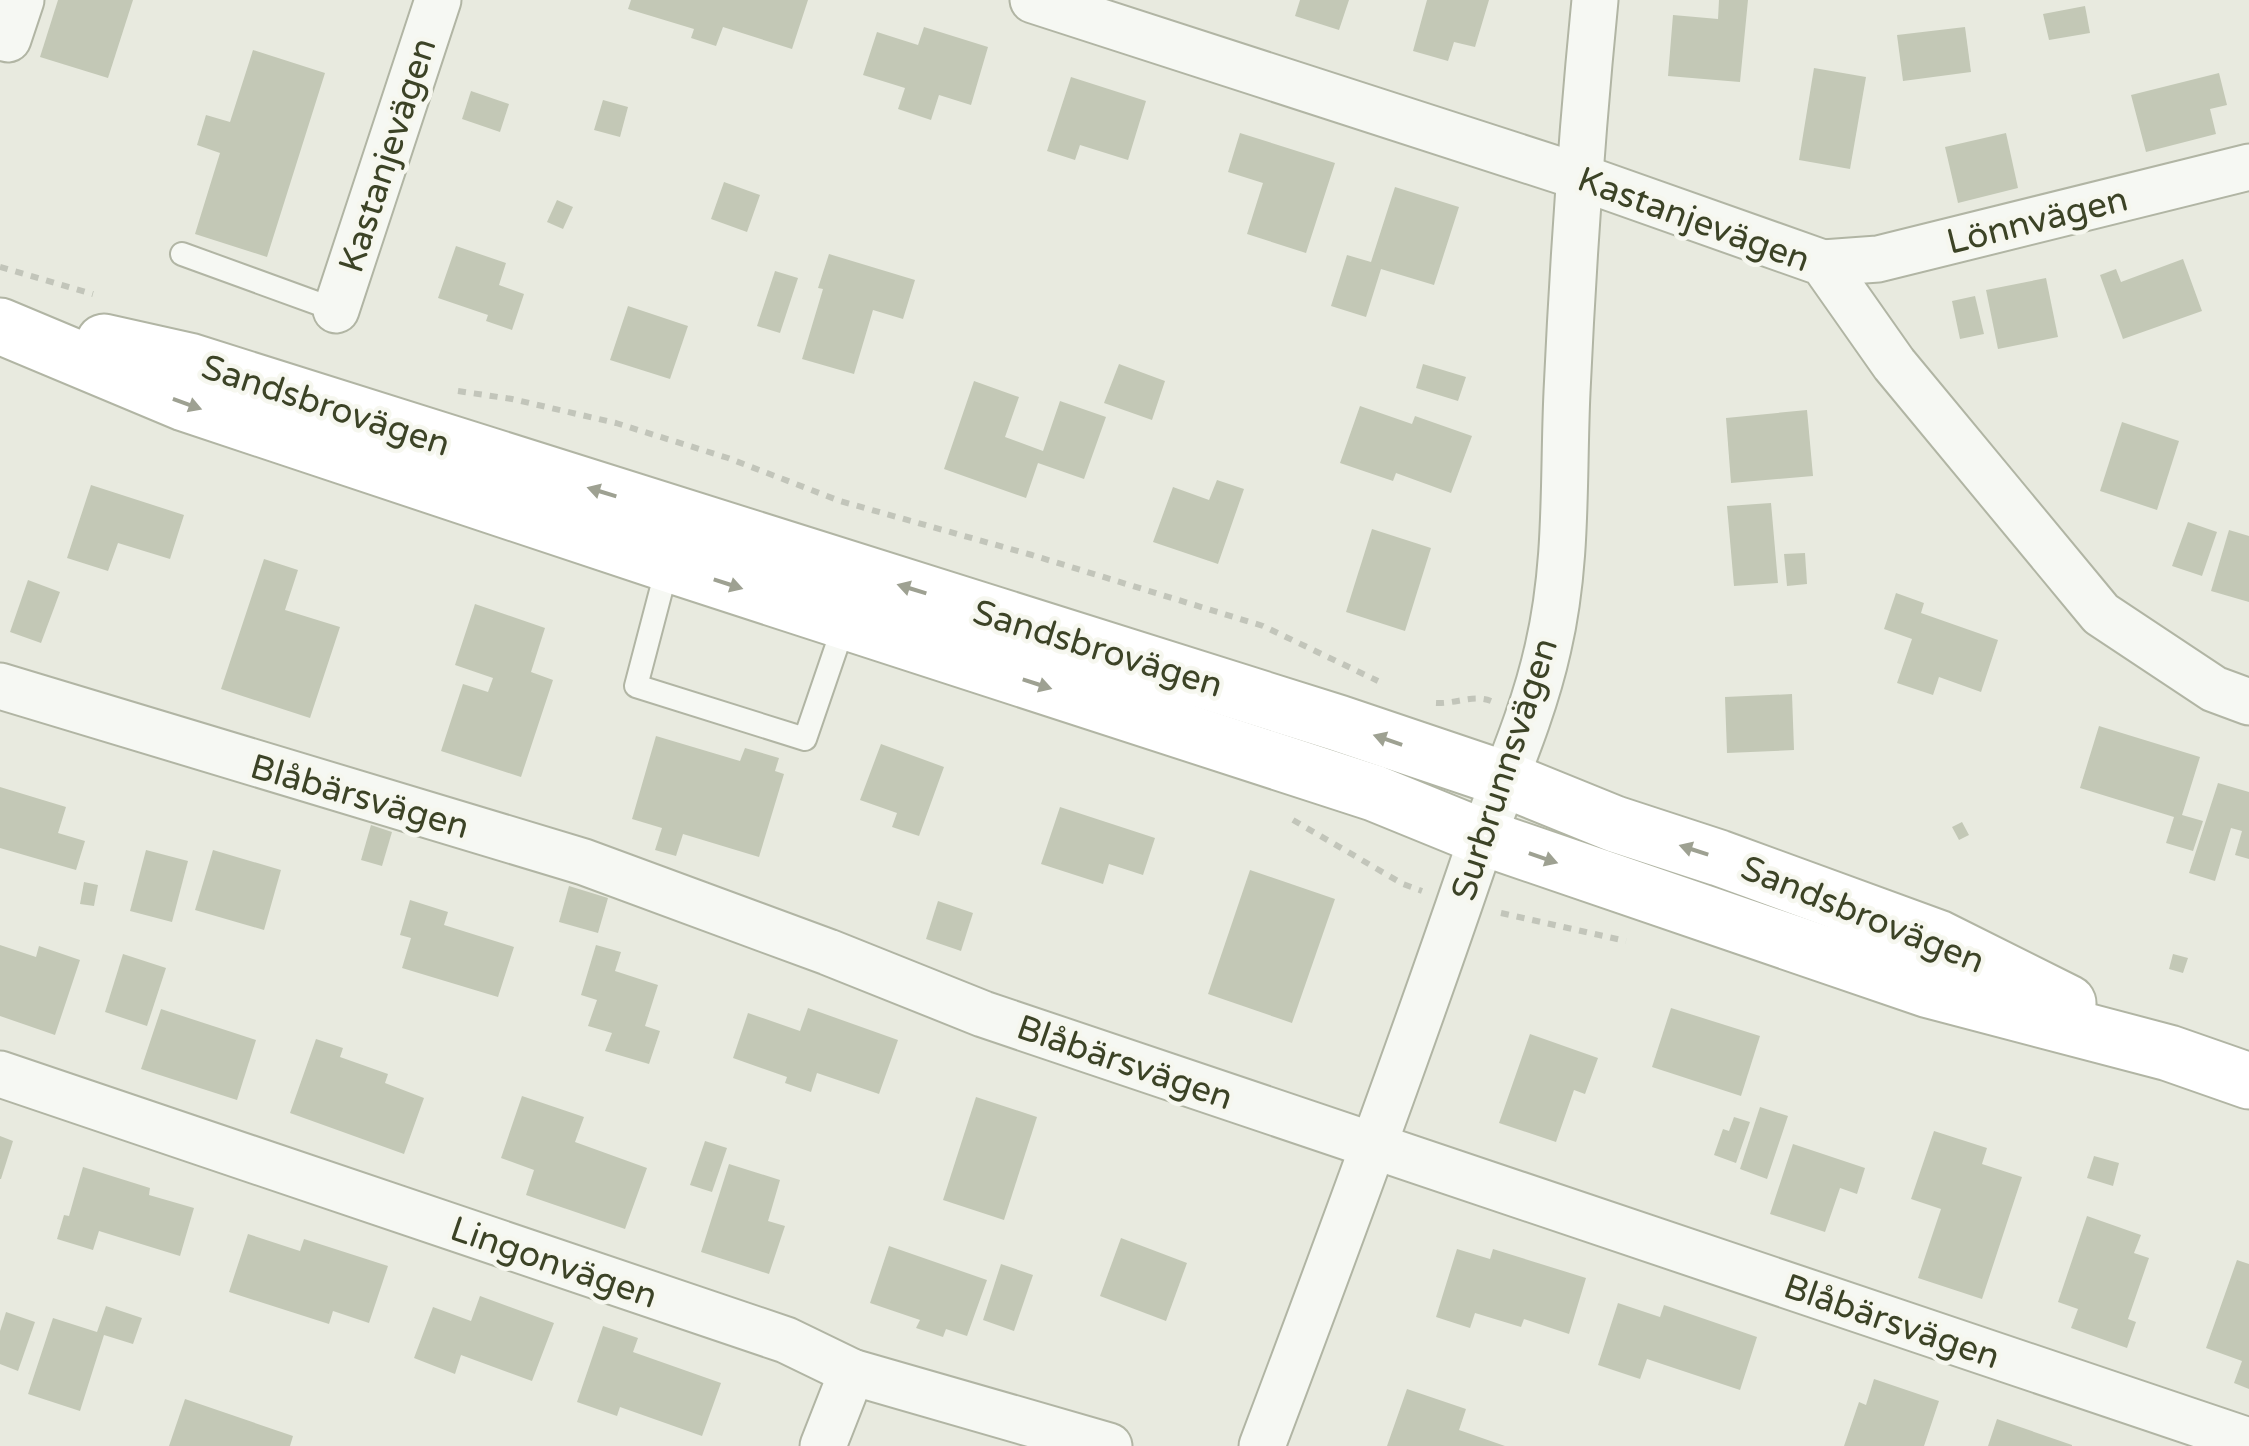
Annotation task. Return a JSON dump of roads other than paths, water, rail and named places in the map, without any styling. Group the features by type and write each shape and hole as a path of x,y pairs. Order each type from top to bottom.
{"main road":[{"name":"Sandsbrovägen","path":"0,323 189,361 1319,717 1504,779 1616,824 1938,938 2169,1053"},
{"name":"Sandsbrovägen","path":"0,323 184,403 1374,792 1482,838 1929,990 2169,1053 2249,1080"}],"street":[{"name":"Kastanjevägen","path":"336,310 438,0"},
{"name":"Kastanjevägen","path":"1033,0 1577,176 1822,263 1894,364 2101,614 2214,689 2249,702"},
{"name":"Surbrunnsvägen","path":"1262,1446 1530,714 1548,647 1565,541 1577,176 1595,0"},
{"name":"Lönnvägen","path":"1822,263 1878,259 2249,167"},
{"name":"Blåbärsvägen","path":"0,686 584,862 983,1014 2249,1442"},
{"name":"Lingonvägen","path":"0,1074 786,1340 852,1372 1109,1446"},
{"path":"823,1446 852,1372"}],"lane":[{"path":"182,254 336,310"},
{"path":"668,564 636,686 805,740 845,622"}]}
